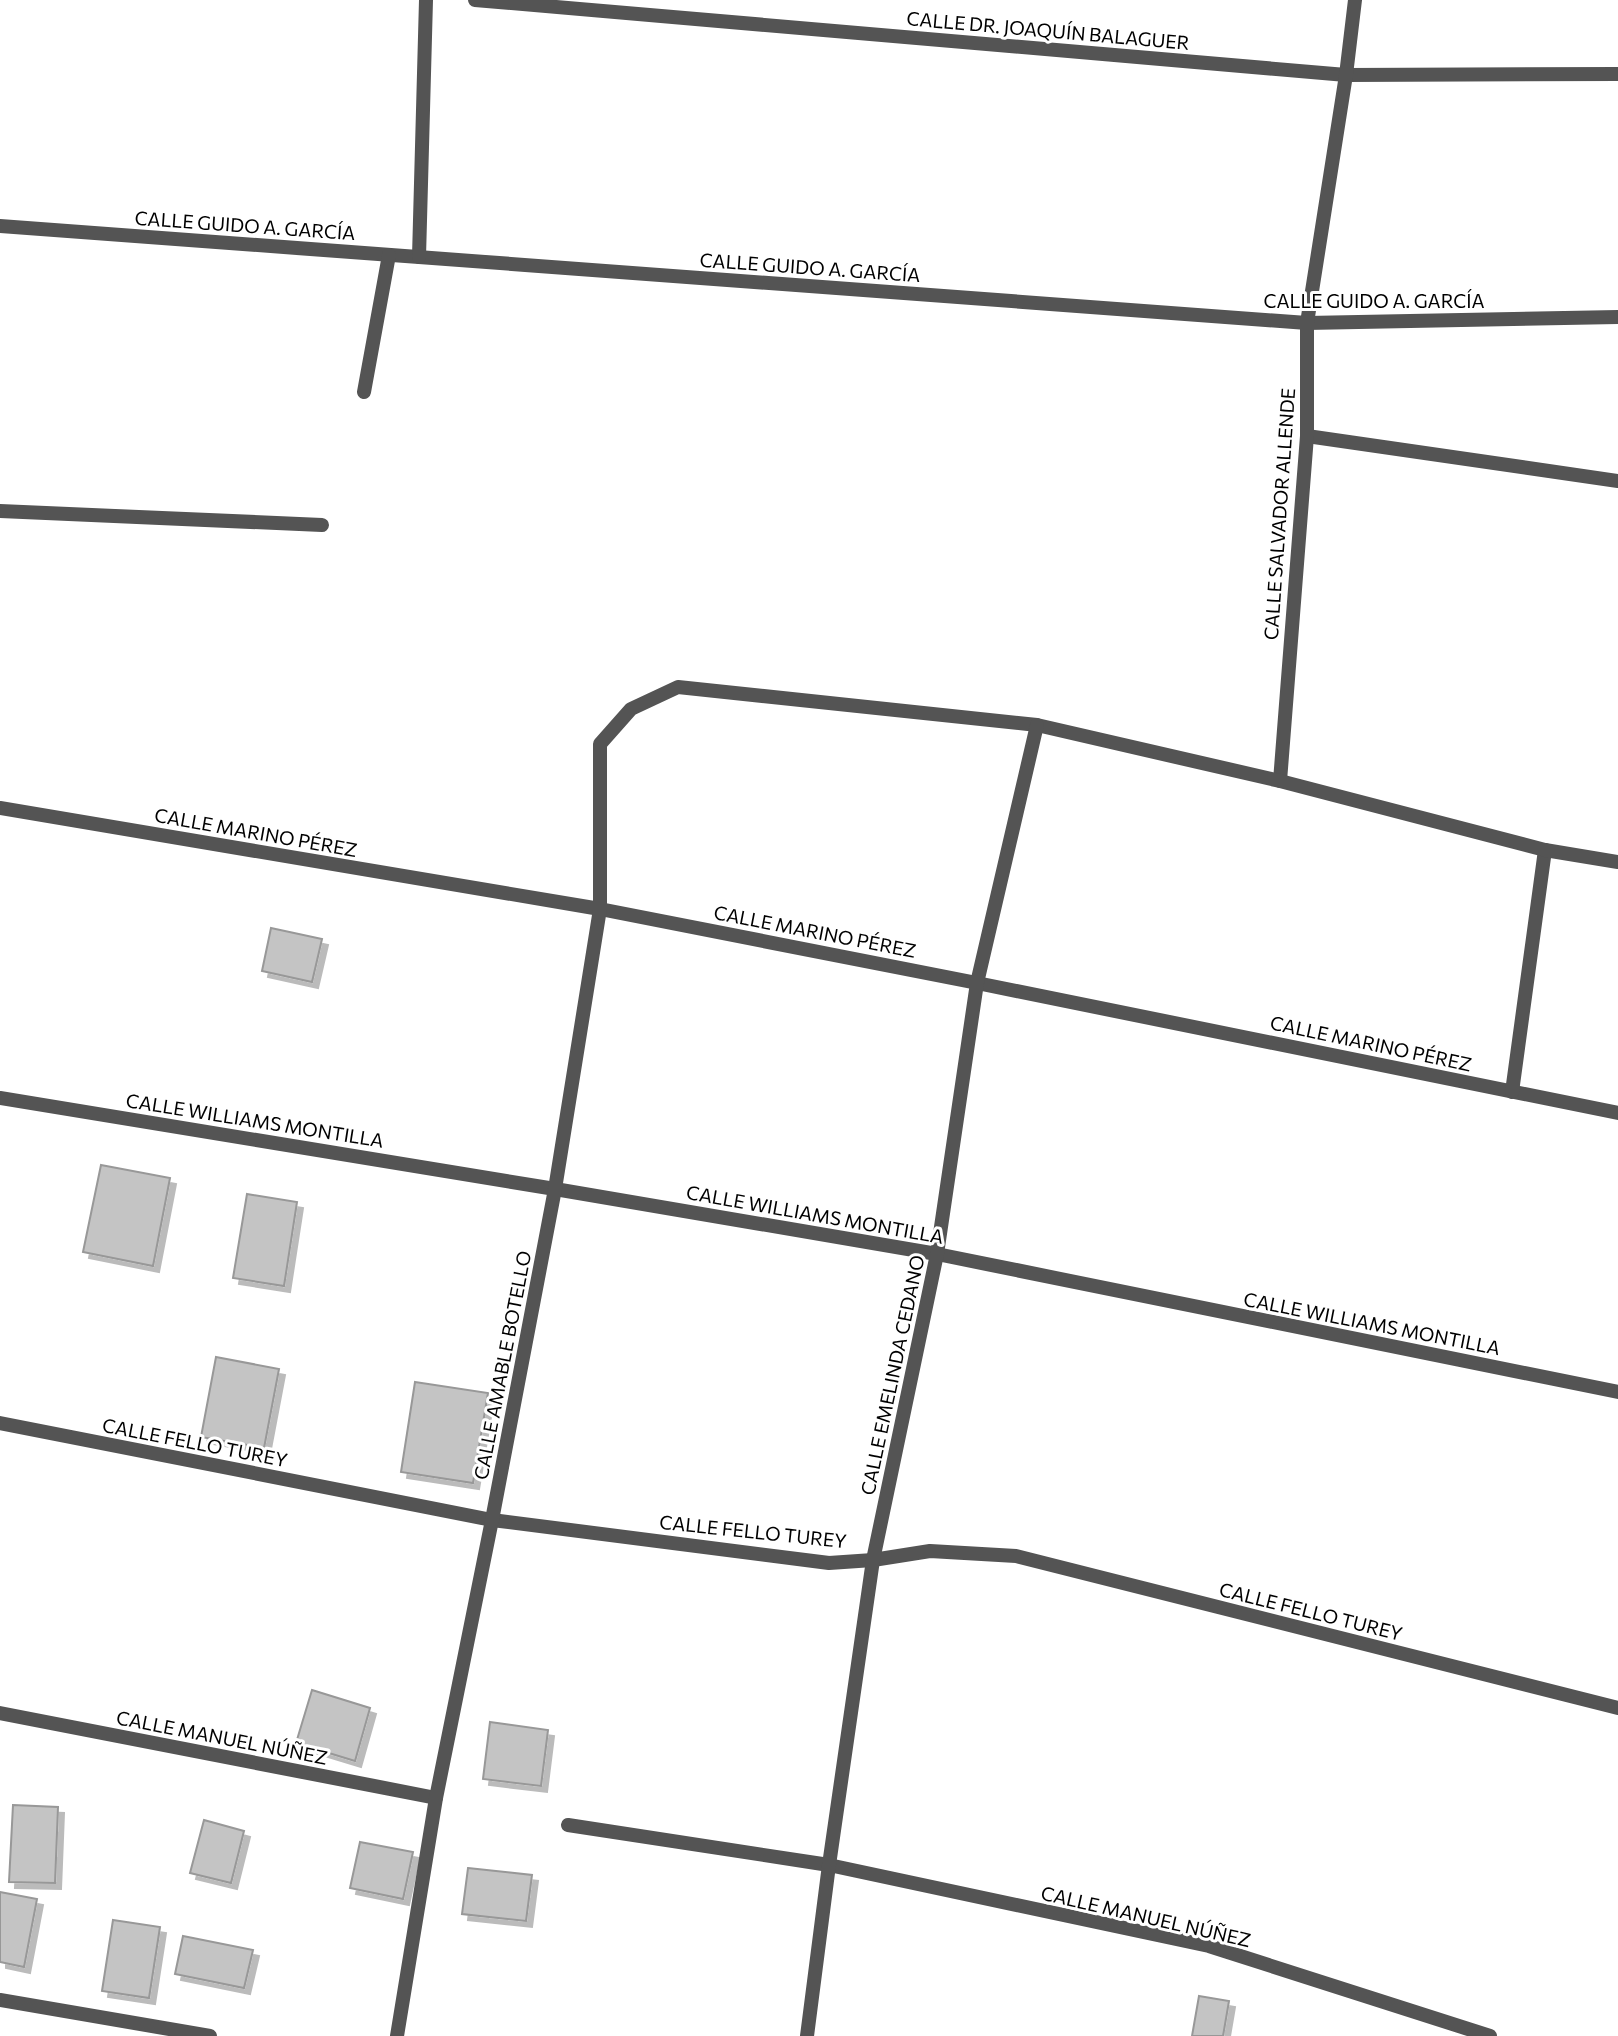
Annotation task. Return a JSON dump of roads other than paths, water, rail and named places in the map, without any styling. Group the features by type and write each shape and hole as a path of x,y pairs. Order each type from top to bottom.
{"street":[{"path":"419,257 426,0"},
{"name":"CALLE DR. JOAQUÍN BALAGUER","path":"475,0 1346,75 1618,74"},
{"name":"CALLE SALVADOR ALLENDE","path":"1280,781 1307,436 1307,323 1346,75 1355,0"},
{"name":"CALLE GUIDO A. GARCÍA","path":"0,226 1307,323 1618,317"},
{"path":"364,392 389,255"},
{"path":"1307,436 1618,481"},
{"path":"0,511 322,525"},
{"name":"CALLE AMABLE BOTELLO","path":"397,2036 436,1798 555,1189 600,909 600,744 631,709 678,687 1037,725"},
{"path":"1037,725 1280,781 1545,850 1618,862"},
{"name":"CALLE EMELINDA CEDANO","path":"807,2036 873,1560 937,1254 977,983 1037,725"},
{"name":"CALLE MARINO PÉREZ","path":"0,808 600,909 1618,1114"},
{"path":"1512,1092 1545,850"},
{"name":"CALLE WILLIAMS MONTILLA","path":"0,1098 937,1254 1618,1392"},
{"name":"CALLE FELLO TUREY","path":"0,1423 492,1520 829,1563 930,1552 1016,1556 1618,1708"},
{"name":"CALLE MANUEL NÚÑEZ","path":"0,1713 436,1798"},
{"name":"CALLE MANUEL NÚÑEZ","path":"568,1825 829,1865 1209,1946 1490,2036"},
{"path":"0,2000 211,2036"}]}
